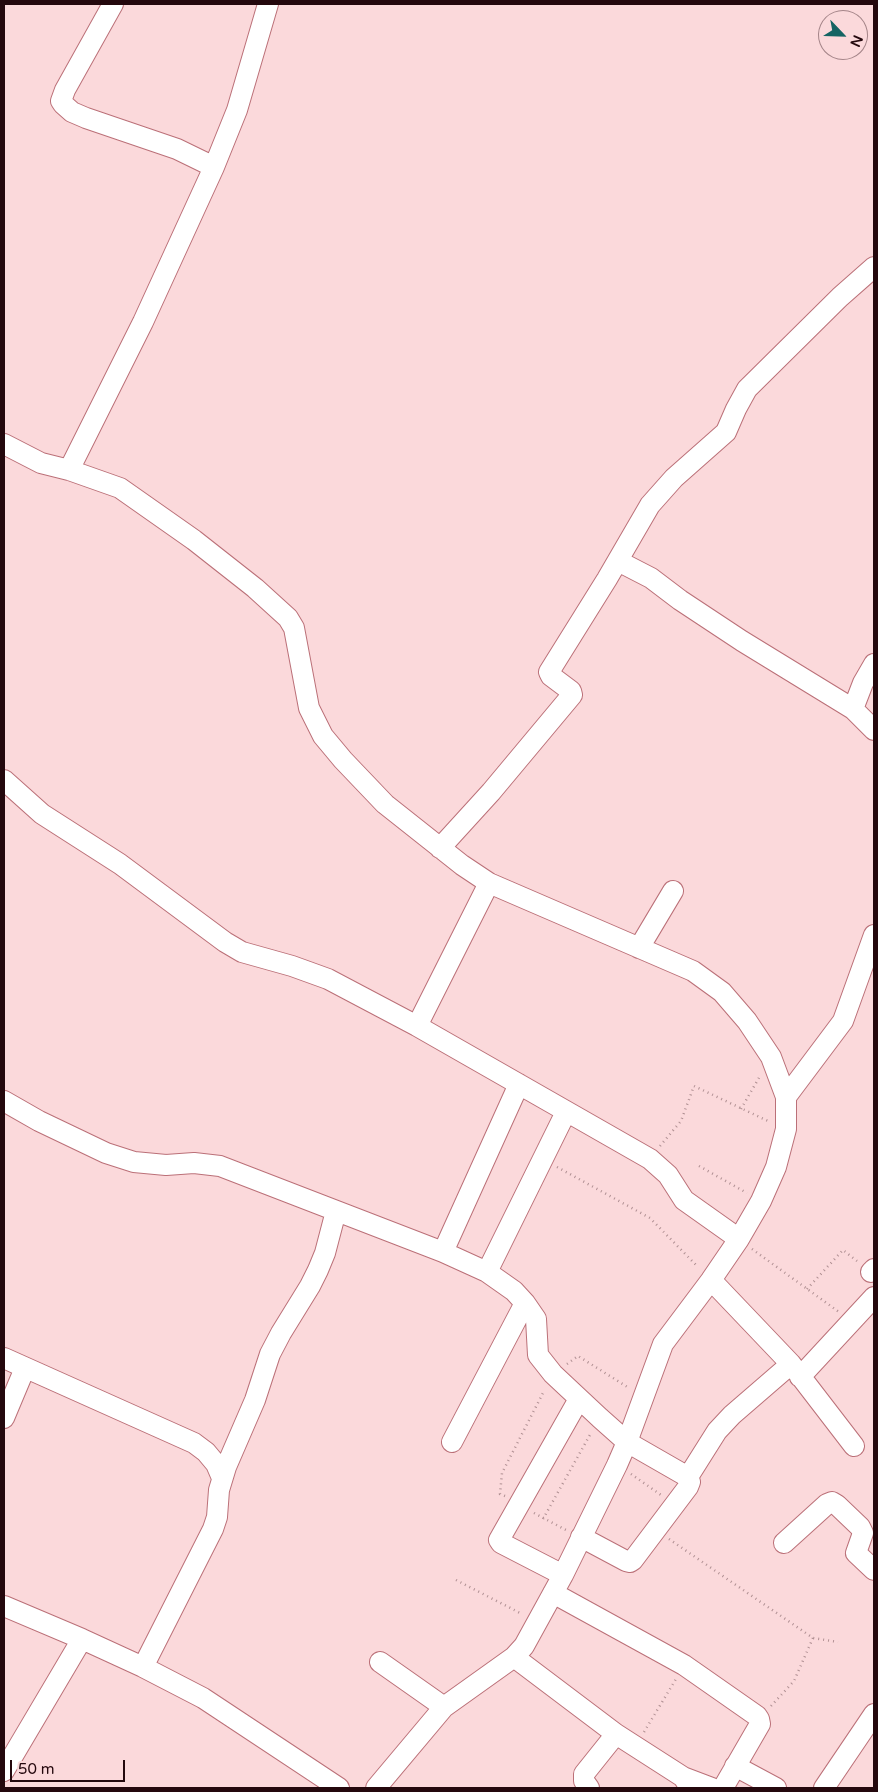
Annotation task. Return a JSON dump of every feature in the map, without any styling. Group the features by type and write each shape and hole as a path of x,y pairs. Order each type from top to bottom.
{"street":[{"path":"113,4 65,90 61,101 62,104 72,112 86,118 177,149 214,167"},
{"path":"69,470 143,322 214,167 236,110 268,4"},
{"path":"440,848 491,792 572,695 572,691 551,676 549,672 618,561 650,505 674,478 726,432 747,390 840,297 874,267"},
{"path":"4,444 41,463 69,470 120,488 194,540 268,599 288,618 296,633 309,708 323,736 385,804 462,866 489,883 692,971 722,992 747,1021 771,1057 786,1097 786,1129 776,1167 761,1201 739,1239 711,1280 663,1344 617,1465 563,1575 524,1646 514,1657 444,1706 376,1788"},
{"path":"618,561 651,578 742,642 853,709 874,730"},
{"path":"853,709 863,684 874,664"},
{"path":"4,780 42,814 120,864 242,952 292,966 328,979 417,1026 650,1159 668,1175 684,1200 739,1239"},
{"path":"417,1026 489,883"},
{"path":"639,948 673,891"},
{"path":"786,1097 844,1021 874,935"},
{"path":"443,1252 519,1084"},
{"path":"4,1101 39,1122 106,1153 134,1162 166,1165 194,1163 220,1166 443,1252 487,1272 514,1292 525,1302 536,1319 538,1356 553,1374 627,1442 688,1477 690,1482 630,1562 581,1537"},
{"path":"487,1272 566,1112"},
{"path":"143,1667 213,1529 217,1517 222,1478 255,1400 270,1354 280,1333 318,1270 336,1211"},
{"path":"711,1280 795,1371 854,1446"},
{"path":"688,1477 717,1431 732,1415 795,1371 852,1321 874,1297"},
{"path":"452,1442 525,1302"},
{"path":"4,1358 194,1443 206,1452 216,1464 222,1478"},
{"path":"4,1418 25,1368"},
{"path":"563,1575 500,1543 499,1540 579,1399"},
{"path":"784,1543 827,1504 832,1502 860,1527 863,1533 856,1553 874,1570"},
{"path":"553,1593 684,1665 757,1716 760,1724 723,1788"},
{"path":"4,1606 143,1667 203,1698 339,1788"},
{"path":"4,1771 82,1639"},
{"path":"514,1657 616,1734 686,1783 712,1788"},
{"path":"380,1662 444,1706"},
{"path":"824,1788 874,1714"},
{"path":"589,1788 584,1781 584,1774 616,1734"},
{"path":"735,1766 776,1788"}],"path":[{"path":"741,1109 771,1057"},
{"path":"650,1159 681,1121 694,1086 786,1129"},
{"path":"543,1159 650,1218 711,1280"},
{"path":"699,1166 761,1201"},
{"path":"739,1239 852,1321"},
{"path":"807,1289 843,1250 873,1270"},
{"path":"519,1504 500,1494 502,1472 553,1374 578,1356 644,1397"},
{"path":"581,1537 543,1519 600,1418"},
{"path":"617,1465 675,1504"},
{"path":"655,1530 813,1638 838,1642"},
{"path":"456,1580 537,1622"},
{"path":"760,1720 794,1681 813,1638"},
{"path":"636,1747 684,1665"}]}
